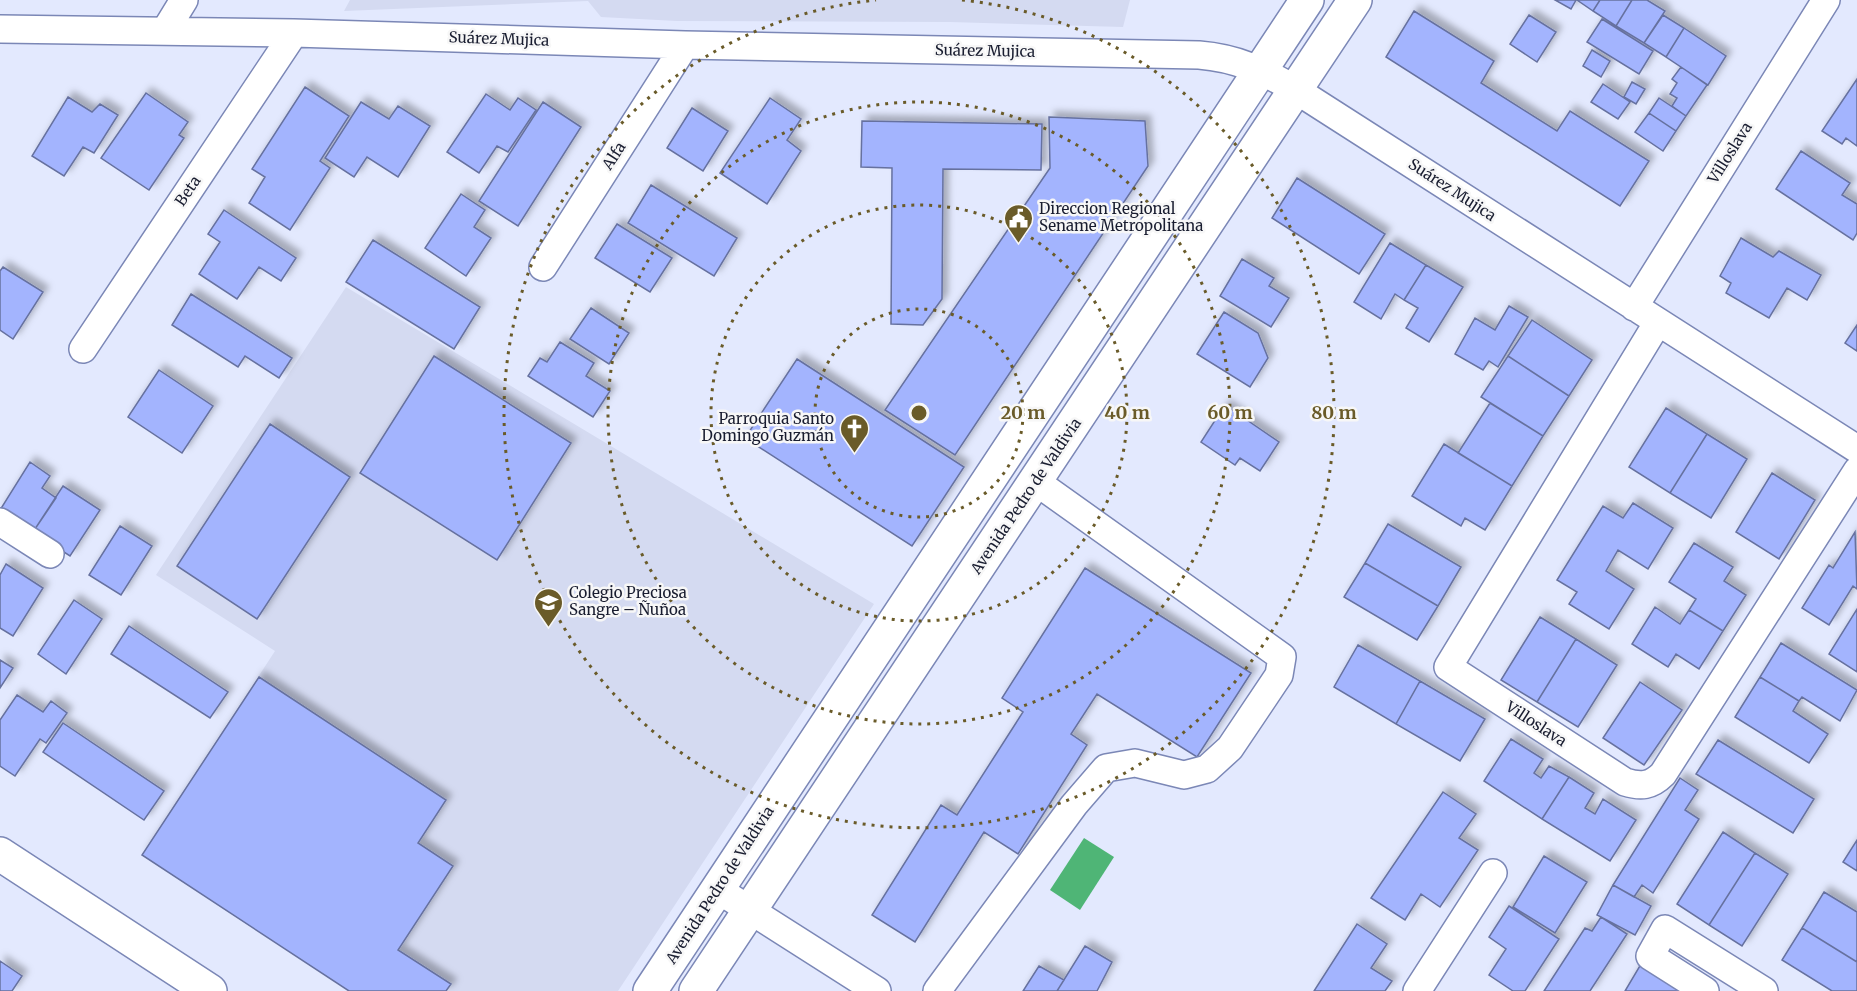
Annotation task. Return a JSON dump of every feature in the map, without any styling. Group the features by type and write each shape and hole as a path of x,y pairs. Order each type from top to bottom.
{"main road":[{"name":"Avenida Pedro de Valdivia","path":"650,991 1307,0"},
{"name":"Avenida Pedro de Valdivia","path":"696,991 1355,0"},
{"path":"0,854 210,991"}],"street":[{"path":"165,31 184,0"},
{"name":"Villoslava","path":"1634,307 1826,0"},
{"name":"Suárez Mujica","path":"0,29 294,33 685,45 1199,55 1236,60 1262,69 1296,90 1857,449"},
{"name":"Beta","path":"83,349 294,33"},
{"name":"Alfa","path":"543,267 685,45"},
{"name":"Villoslava","path":"1658,322 1448,667 1625,782 1645,786 1655,782 1663,774 1857,471"},
{"path":"937,991 1074,806 1106,768 1135,763 1184,775 1208,770 1230,748 1279,675 1282,657 1035,481"},
{"path":"0,522 50,554"},
{"path":"1417,991 1493,873"},
{"path":"717,889 877,991"},
{"path":"1705,991 1650,956 1665,929 1764,991"}],"shaded area":[{"path":"350,0 1130,0 1123,27 950,22 677,21 601,17 588,1 344,11"},
{"name":"Colegio Preciosa Sangre – Ñuñoa","path":"346,287 874,604 618,991 349,991 142,855 275,651 156,575"},
{"path":"1084,838 1114,857 1080,910 1050,890"}],"building":[{"path":"1555,0 1576,0 1571,9"},
{"path":"1577,0 1600,0 1593,11"},
{"path":"1600,0 1632,0 1616,26 1593,11"},
{"path":"1632,0 1647,0 1665,11 1644,43 1616,26"},
{"path":"1414,11 1494,61 1481,83 1557,131 1570,111 1649,161 1620,206 1386,57"},
{"path":"1529,15 1556,32 1537,62 1510,44"},
{"path":"1663,15 1684,28 1666,57 1644,43"},
{"path":"1602,19 1653,51 1639,74 1587,42"},
{"path":"1684,28 1726,56 1708,85 1666,57"},
{"path":"1592,50 1610,61 1601,77 1583,66"},
{"path":"1681,67 1707,85 1686,116 1672,106 1677,98 1670,94 1677,83 1672,79"},
{"path":"1857,79 1857,146 1846,138 1842,144 1822,131"},
{"path":"1632,82 1645,89 1636,104 1624,97"},
{"path":"1603,84 1630,102 1618,119 1591,102"},
{"path":"305,87 349,116 320,161 330,168 290,230 249,203 265,177 252,169"},
{"path":"146,93 188,122 179,135 184,138 149,190 101,158"},
{"path":"486,94 510,110 518,98 536,110 508,152 497,146 479,173 447,152"},
{"path":"68,97 92,112 100,104 118,115 94,153 83,147 64,176 32,156"},
{"path":"770,98 801,119 787,140 801,151 767,204 720,173"},
{"path":"1659,98 1686,116 1676,131 1649,113"},
{"path":"361,102 389,119 398,106 430,126 398,177 367,157 354,177 325,158"},
{"path":"543,102 581,127 518,226 479,201"},
{"path":"692,108 728,131 703,171 667,148"},
{"path":"1649,113 1676,131 1663,151 1635,132"},
{"path":"1049,117 1145,121 1148,166 955,455 885,410 1050,168"},
{"path":"862,121 1042,124 1041,170 943,169 942,299 923,325 891,324 892,168 861,167"},
{"path":"1801,151 1850,183 1842,195 1857,204 1857,233 1853,240 1776,189"},
{"path":"1297,178 1385,234 1359,274 1272,218"},
{"path":"651,185 737,238 714,276 628,223"},
{"path":"461,194 485,210 474,227 491,238 466,276 425,248"},
{"path":"224,210 296,258 281,281 259,267 237,299 199,274 220,242 208,234"},
{"path":"617,224 672,258 650,292 595,258"},
{"path":"1741,238 1773,257 1779,251 1821,275 1807,300 1787,288 1769,318 1726,293 1731,283 1720,276"},
{"path":"373,240 480,307 454,349 346,282"},
{"path":"1390,243 1426,265 1404,300 1395,294 1381,319 1354,302"},
{"path":"1242,259 1274,278 1269,286 1289,298 1271,327 1220,296"},
{"path":"1426,265 1463,287 1429,342 1406,328 1418,308 1404,300"},
{"path":"3,267 43,292 13,339 0,330 0,271"},
{"path":"191,294 292,358 279,378 245,356 238,367 172,325"},
{"path":"1509,306 1528,317 1498,367 1489,361 1483,370 1455,354 1475,318 1495,330"},
{"path":"591,308 629,333 609,364 570,339"},
{"path":"1224,312 1258,333 1268,358 1250,387 1197,354"},
{"path":"1532,320 1592,360 1569,396 1508,356"},
{"path":"1857,325 1857,351 1845,343"},
{"path":"560,342 594,363 586,376 610,391 593,417 528,376 540,358 547,362"},
{"path":"434,356 571,443 497,560 360,473"},
{"path":"1508,356 1569,396 1543,436 1481,397"},
{"name":"Parroquia Santo Domingo Guzmán","path":"797,359 964,467 912,546 745,438"},
{"path":"159,370 213,406 182,453 128,417"},
{"path":"1490,403 1543,436 1512,486 1458,453"},
{"path":"1225,405 1279,442 1260,471 1240,458 1235,465 1201,442"},
{"path":"1666,408 1707,434 1670,493 1629,467"},
{"path":"270,424 350,477 257,619 177,566"},
{"path":"1707,434 1747,459 1711,518 1670,493"},
{"path":"1444,444 1512,486 1485,530 1465,518 1461,526 1412,496"},
{"path":"30,462 50,476 42,488 56,498 33,532 0,510"},
{"path":"1772,473 1815,500 1779,559 1736,532"},
{"path":"63,486 100,510 70,556 33,532"},
{"path":"1633,503 1673,528 1648,569 1618,550 1606,571 1634,589 1609,629 1569,604 1577,592 1557,580 1603,506 1623,518"},
{"path":"1388,524 1461,567 1438,606 1365,563"},
{"path":"120,526 152,546 121,595 89,575"},
{"path":"1855,532 1857,589 1853,586 1829,625 1802,608 1829,565 1833,568"},
{"path":"1694,543 1733,567 1724,581 1746,595 1723,631 1689,610 1696,599 1669,582"},
{"path":"1365,563 1438,606 1417,640 1344,597"},
{"path":"6,564 43,588 13,636 0,628 0,575"},
{"path":"1085,568 1251,673 1197,757 1097,694 1071,734 1087,745 1018,854 984,832 915,942 872,915 941,805 957,815 1023,712 1002,698"},
{"path":"74,600 102,619 66,674 38,654"},
{"path":"1655,607 1680,624 1689,610 1723,631 1699,669 1676,654 1668,667 1632,644"},
{"path":"1857,609 1857,672 1829,654"},
{"path":"1540,617 1576,639 1537,702 1501,680"},
{"path":"129,626 228,692 210,718 111,654"},
{"path":"1576,639 1617,665 1578,727 1537,702"},
{"path":"1781,643 1857,690 1840,721 1802,697 1799,701 1760,677"},
{"path":"1358,645 1420,681 1396,724 1334,687"},
{"path":"0,660 13,668 0,688"},
{"path":"259,677 446,800 418,843 453,866 398,950 451,984 446,991 349,991 142,855"},
{"path":"1760,677 1799,701 1793,711 1828,734 1809,763 1735,717"},
{"path":"1420,681 1485,719 1460,761 1396,724"},
{"path":"1640,682 1682,710 1644,765 1603,738"},
{"path":"17,695 43,712 51,701 67,713 46,743 40,739 15,776 0,766 0,720"},
{"path":"63,723 164,791 144,820 43,752"},
{"path":"1511,739 1543,759 1534,773 1541,778 1549,766 1569,777 1542,819 1484,781"},
{"path":"1718,740 1814,799 1793,833 1696,774"},
{"path":"1569,777 1594,793 1585,808 1595,814 1603,799 1636,820 1610,861 1542,819"},
{"path":"1680,778 1698,790 1685,810 1699,819 1653,893 1642,885 1634,897 1613,885"},
{"path":"1443,792 1476,814 1459,838 1478,850 1440,907 1421,894 1405,920 1371,898"},
{"path":"1723,832 1755,853 1709,925 1677,904"},
{"path":"1857,840 1857,871 1843,862"},
{"path":"1755,853 1788,874 1742,946 1709,925"},
{"path":"1544,856 1587,882 1555,933 1513,907"},
{"path":"1613,885 1651,906 1635,935 1597,915"},
{"path":"1824,892 1857,912 1857,962 1802,928"},
{"path":"1509,906 1559,939 1525,991 1513,991 1489,975 1506,949 1489,937"},
{"path":"1601,917 1627,934 1590,991 1544,991 1585,928 1592,931"},
{"path":"1357,924 1387,944 1371,968 1392,981 1385,991 1314,991"},
{"path":"1802,928 1857,962 1857,991 1832,991 1782,960"},
{"path":"1085,946 1112,962 1097,991 1057,991"},
{"path":"0,961 22,976 12,991 0,991"},
{"path":"1641,964 1685,991 1625,991"},
{"path":"1039,966 1064,980 1057,991 1023,991"}],"place":[{"name":"Direccion Regional Sename Metropolitana","path":"1018,244"},
{"name":"Parroquia Santo Domingo Guzmán","path":"855,454"},
{"name":"Colegio Preciosa Sangre – Ñuñoa","path":"548,628"}]}
